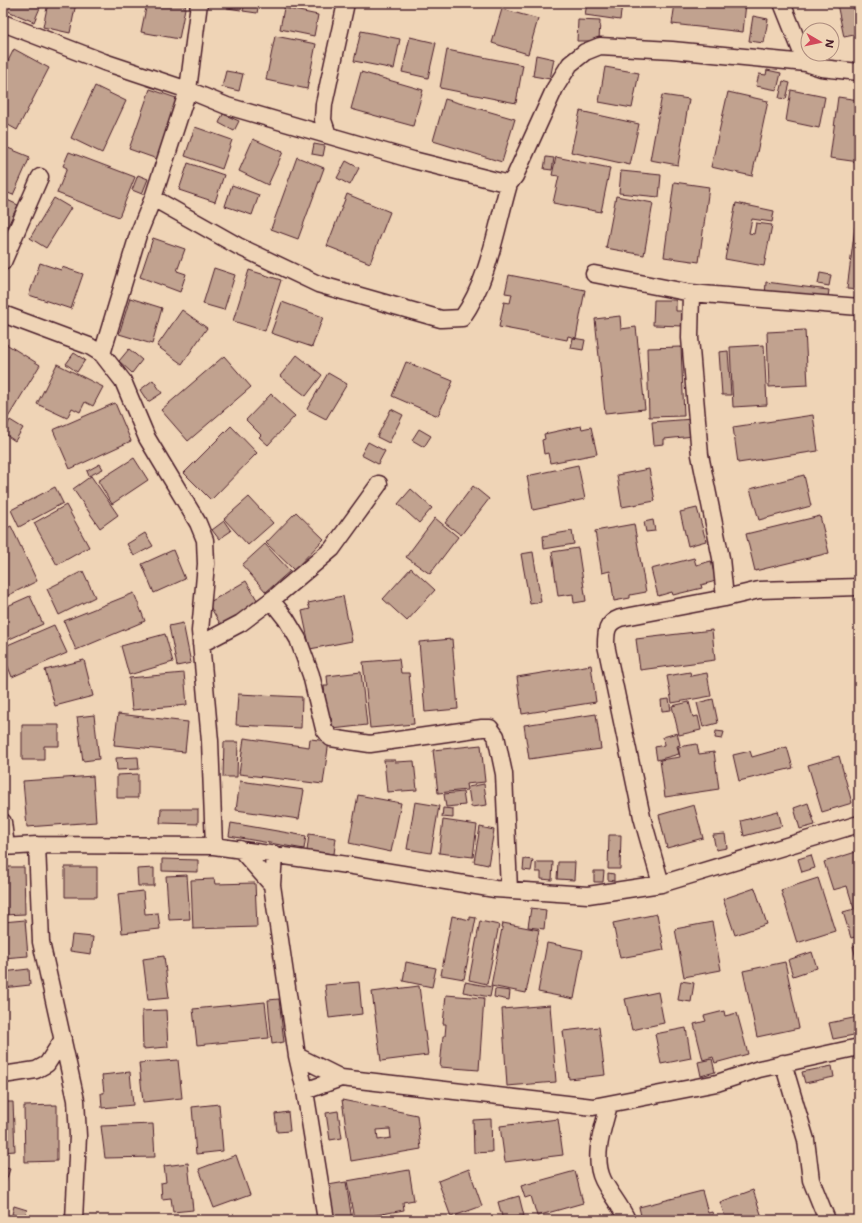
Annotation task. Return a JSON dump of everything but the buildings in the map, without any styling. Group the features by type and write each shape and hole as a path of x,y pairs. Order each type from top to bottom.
{"street":[{"path":"102,354 138,235 153,198 188,90 199,3"},
{"path":"328,135 323,120 324,104 346,3"},
{"path":"782,3 800,47"},
{"path":"3,23 104,62 188,90 227,106 413,160 509,184"},
{"path":"153,198 238,246 318,284 441,319 462,318 472,304 482,282 509,184 515,176 555,88 570,64 586,52 600,46 672,50 800,61"},
{"path":"806,62 821,68 859,72"},
{"path":"3,262 40,177"},
{"path":"594,274 691,293 859,307"},
{"path":"675,290 690,318"},
{"path":"691,293 690,318 700,455 721,558 725,598"},
{"path":"3,314 89,346 102,354 123,381 147,438 183,495 205,540 206,564 200,631 205,669 210,741 214,846"},
{"path":"201,644 241,623 332,549 379,484"},
{"path":"661,884 642,817 606,645 608,625 620,618 759,590 859,587"},
{"path":"271,600 286,619 298,639 311,675 324,729 331,738 370,744 490,728 496,736 504,774 509,890"},
{"path":"3,822 5,847 37,845 214,846 509,890 588,895 661,884 859,824"},
{"path":"37,845 41,942 76,1100 78,1136 74,1220"},
{"path":"240,849 272,884"},
{"path":"274,854 272,884 297,1056 305,1091 326,1220"},
{"path":"3,1075 36,1070 47,1064 63,1039"},
{"path":"297,1056 341,1078 585,1107 609,1104 717,1083 759,1068 859,1046"},
{"path":"783,1063 806,1140 810,1180 827,1220"},
{"path":"305,1091 341,1078"},
{"path":"609,1104 600,1139 598,1159 602,1179 627,1220"}]}
